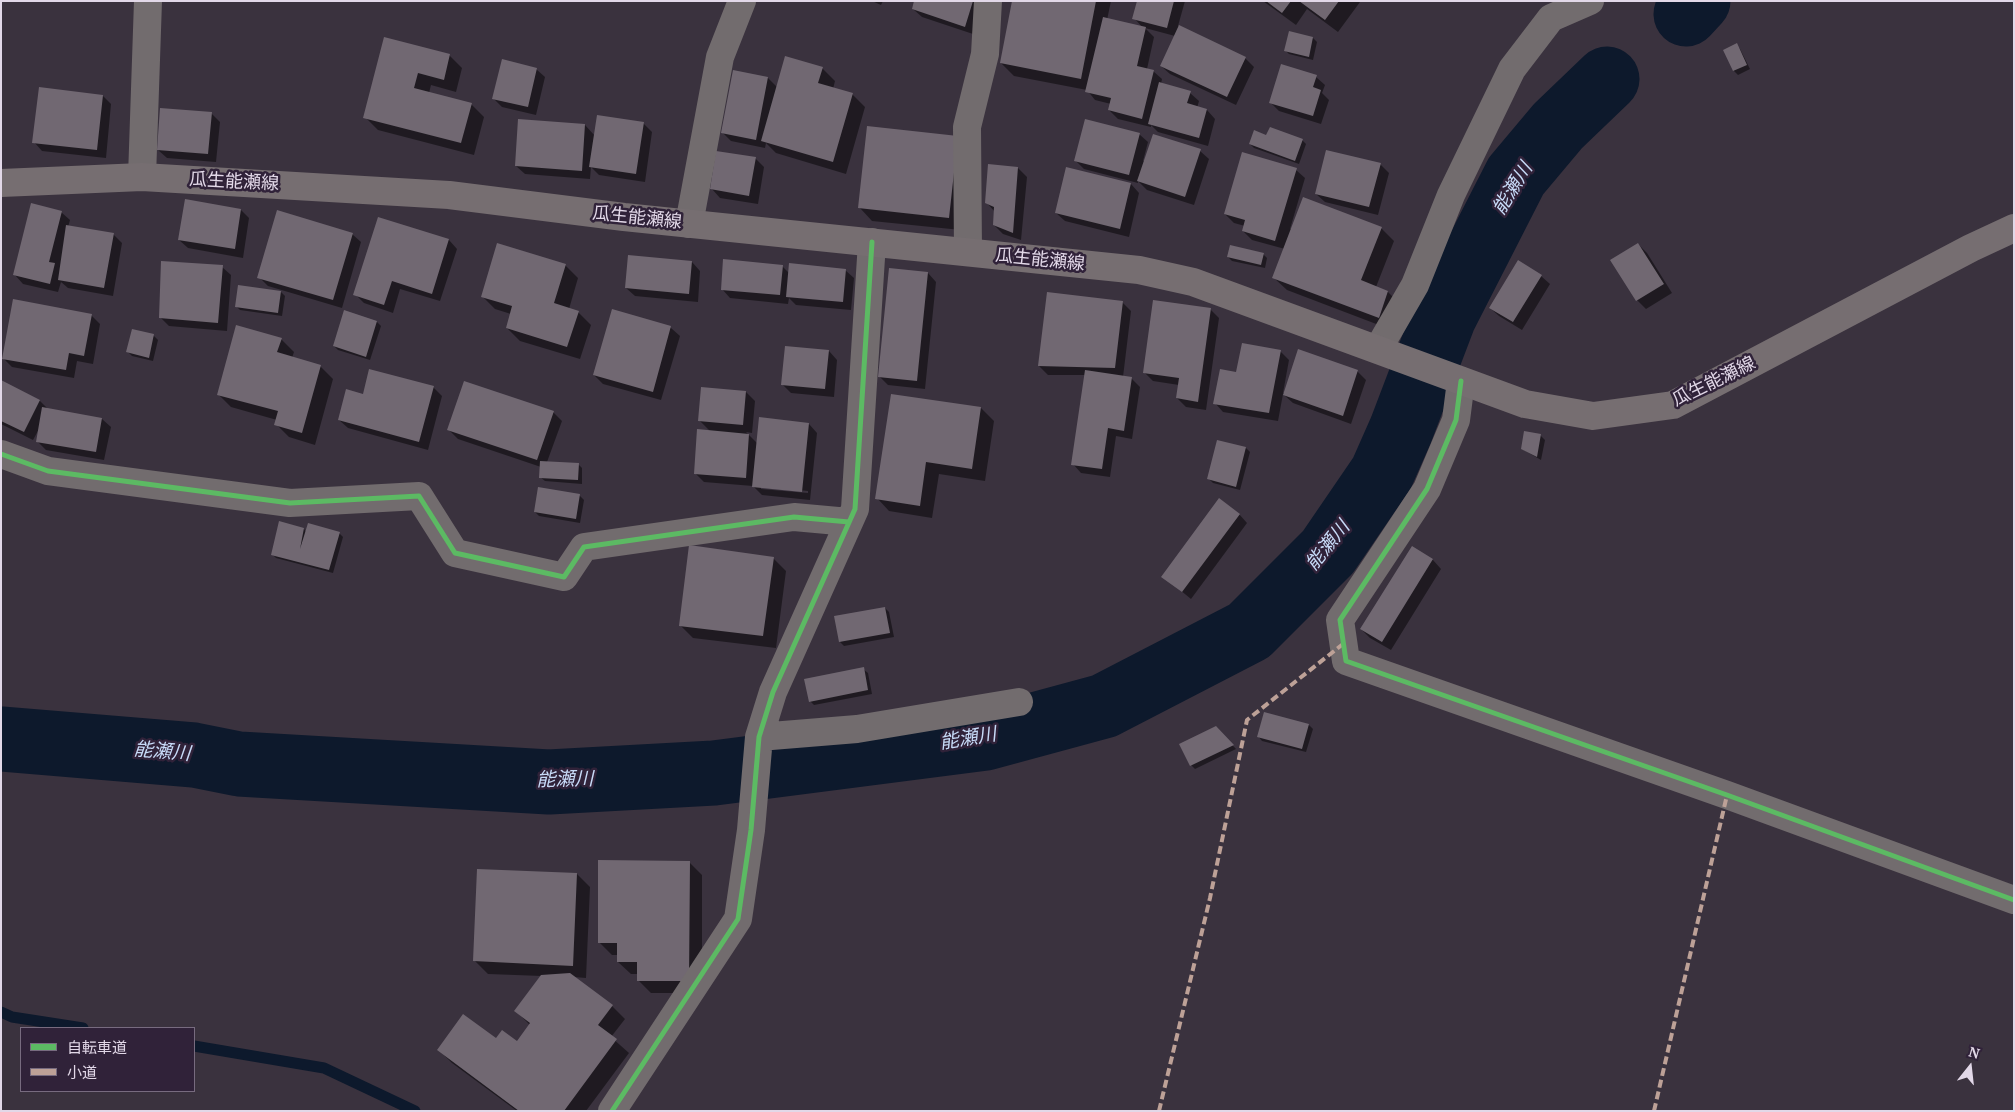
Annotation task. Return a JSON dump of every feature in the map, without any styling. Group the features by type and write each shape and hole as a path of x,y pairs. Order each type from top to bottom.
{"main road":[{"name":"瓜生能瀬線","path":"1,183 142,177 449,195 690,224 1139,270 1193,282 1525,404 1593,416 1673,404 1970,248 2014,228"}],"street":[{"path":"142,177 148,1"},
{"path":"690,224 720,57 742,1"},
{"path":"968,252 967,127 986,54 988,1"},
{"path":"1378,349 1415,285 1451,195 1512,69 1551,18 1590,1"},
{"path":"612,1111 738,919 751,830 759,737 773,692 855,509 872,242"},
{"path":"1461,381 1456,420 1427,489 1340,620 1346,661 1709,789 2014,900"},
{"path":"1,454 48,471 290,504 419,496 455,553 564,577 584,547 794,517 849,522"},
{"path":"759,737 857,729 1019,702"}],"building":[{"path":"914,1 973,1 965,27 912,9"},
{"path":"1012,1 1096,1 1081,79 1000,63"},
{"path":"1137,1 1174,1 1167,28 1132,19"},
{"path":"1266,1 1291,1 1282,13"},
{"path":"1299,1 1339,1 1325,20"},
{"path":"1103,17 1146,27 1137,66 1154,70 1142,119 1108,110 1111,98 1085,92"},
{"path":"1179,25 1246,57 1227,97 1160,66"},
{"path":"1289,31 1313,37 1309,57 1284,51"},
{"path":"384,37 450,54 444,80 418,73 414,88 472,103 461,143 363,118"},
{"path":"1737,43 1747,65 1733,71 1723,50"},
{"path":"785,56 823,67 818,83 853,93 833,162 761,141"},
{"path":"502,59 537,68 528,107 492,99"},
{"path":"1281,64 1317,75 1313,87 1321,90 1313,116 1269,103"},
{"path":"733,70 768,77 756,140 721,133"},
{"path":"1159,82 1191,91 1187,103 1207,109 1199,138 1148,124"},
{"path":"39,87 103,95 97,150 32,143"},
{"path":"160,108 212,112 208,154 157,150"},
{"path":"597,115 644,122 636,174 589,167"},
{"path":"518,119 585,124 582,171 515,166"},
{"path":"1085,119 1140,133 1129,175 1074,161"},
{"path":"867,126 958,136 949,218 858,208"},
{"path":"1270,127 1303,139 1295,161 1249,144 1254,130 1266,135"},
{"path":"1153,134 1201,149 1185,197 1137,181"},
{"path":"1326,150 1381,163 1369,207 1315,194"},
{"path":"716,151 756,157 749,196 710,189"},
{"path":"1242,152 1297,168 1275,241 1242,231 1245,220 1224,214"},
{"path":"988,164 1018,167 1013,233 993,225 994,207 985,203"},
{"path":"1066,167 1131,183 1120,229 1055,213"},
{"path":"1303,197 1382,227 1361,280 1388,291 1379,318 1272,278"},
{"path":"185,199 241,209 235,249 178,240"},
{"path":"31,203 62,211 49,262 55,263 50,284 13,275"},
{"path":"277,210 353,233 333,300 257,278"},
{"path":"378,217 449,239 432,294 392,281 384,305 353,295"},
{"path":"66,225 114,233 104,288 58,280"},
{"path":"497,243 566,264 554,303 579,311 567,347 506,328 512,306 481,297"},
{"path":"1638,243 1664,284 1636,301 1610,260"},
{"path":"1230,245 1264,253 1261,265 1227,257"},
{"path":"628,255 692,261 689,294 625,288"},
{"path":"723,259 783,265 780,295 721,290"},
{"path":"1518,260 1542,275 1513,322 1489,308"},
{"path":"161,261 223,265 218,323 159,318"},
{"path":"789,263 846,269 843,302 786,297"},
{"path":"889,268 928,272 917,381 878,377"},
{"path":"238,285 281,291 278,313 235,307"},
{"path":"1047,292 1123,301 1115,368 1038,366"},
{"path":"13,299 92,314 84,356 69,353 66,370 2,359"},
{"path":"1153,300 1211,308 1198,402 1176,398 1179,378 1143,373"},
{"path":"612,309 671,326 653,392 593,375"},
{"path":"344,310 377,321 366,357 333,346"},
{"path":"236,325 282,338 277,352 321,365 302,433 274,425 278,411 217,395"},
{"path":"132,329 154,334 149,358 126,352"},
{"path":"1242,343 1281,350 1269,413 1213,404 1220,369 1236,372"},
{"path":"785,346 829,350 825,389 781,385"},
{"path":"1298,349 1358,370 1343,416 1283,395"},
{"path":"369,369 434,386 419,442 338,420 346,389 363,394"},
{"path":"1085,370 1132,377 1124,431 1108,428 1102,469 1071,465"},
{"path":"1,380 40,400 24,432 1,421"},
{"path":"464,381 554,411 537,460 447,430"},
{"path":"701,387 746,391 743,425 698,421"},
{"path":"891,394 981,407 972,469 926,462 920,506 875,499"},
{"path":"42,407 102,418 96,452 36,442"},
{"path":"759,417 809,423 802,492 752,487"},
{"path":"697,429 749,434 746,478 694,474"},
{"path":"1524,431 1541,434 1537,457 1521,449"},
{"path":"1217,440 1246,447 1236,487 1207,479"},
{"path":"540,461 579,463 578,480 539,478"},
{"path":"538,487 580,494 576,519 534,512"},
{"path":"1219,498 1240,514 1182,592 1161,577"},
{"path":"279,521 304,528 300,549 308,523 340,532 329,570 271,555"},
{"path":"689,545 774,557 763,636 679,626"},
{"path":"1412,546 1433,559 1382,642 1360,629"},
{"path":"885,607 890,633 839,642 834,616"},
{"path":"864,667 868,690 809,702 804,679"},
{"path":"1264,712 1309,724 1302,749 1257,737"},
{"path":"1216,726 1234,745 1190,766 1179,744"},
{"path":"598,860 690,861 689,981 637,981 637,962 617,962 617,943 598,943"},
{"path":"477,869 577,873 573,966 473,961"},
{"path":"570,973 613,1005 598,1025 617,1039 564,1111 519,1111 437,1050 463,1014 496,1038 502,1030 517,1041 530,1023 514,1011 541,975"}],"waterway":[{"name":"能瀬川","path":"1686,14 1698,1"},
{"name":"能瀬川","path":"1,739 194,755 239,764 549,782 714,773 986,738 1104,706 1249,631 1328,552 1382,473 1401,430 1444,317 1516,176 1558,126 1607,79"},
{"path":"1,1012 12,1017 77,1027"},
{"path":"195,1046 324,1068 415,1111"}],"marked path":[{"path":"1159,1111 1210,898 1247,720 1343,644"},
{"path":"1654,1111 1727,795"}],"cycle path":[{"path":"612,1111 738,919 751,830 759,737 773,692 855,509 872,242"},
{"path":"1461,381 1456,420 1427,489 1340,620 1346,661 1727,795 2014,900"},
{"path":"1,454 48,471 290,503 419,496 455,553 564,577 584,547 794,517 849,522"}]}
